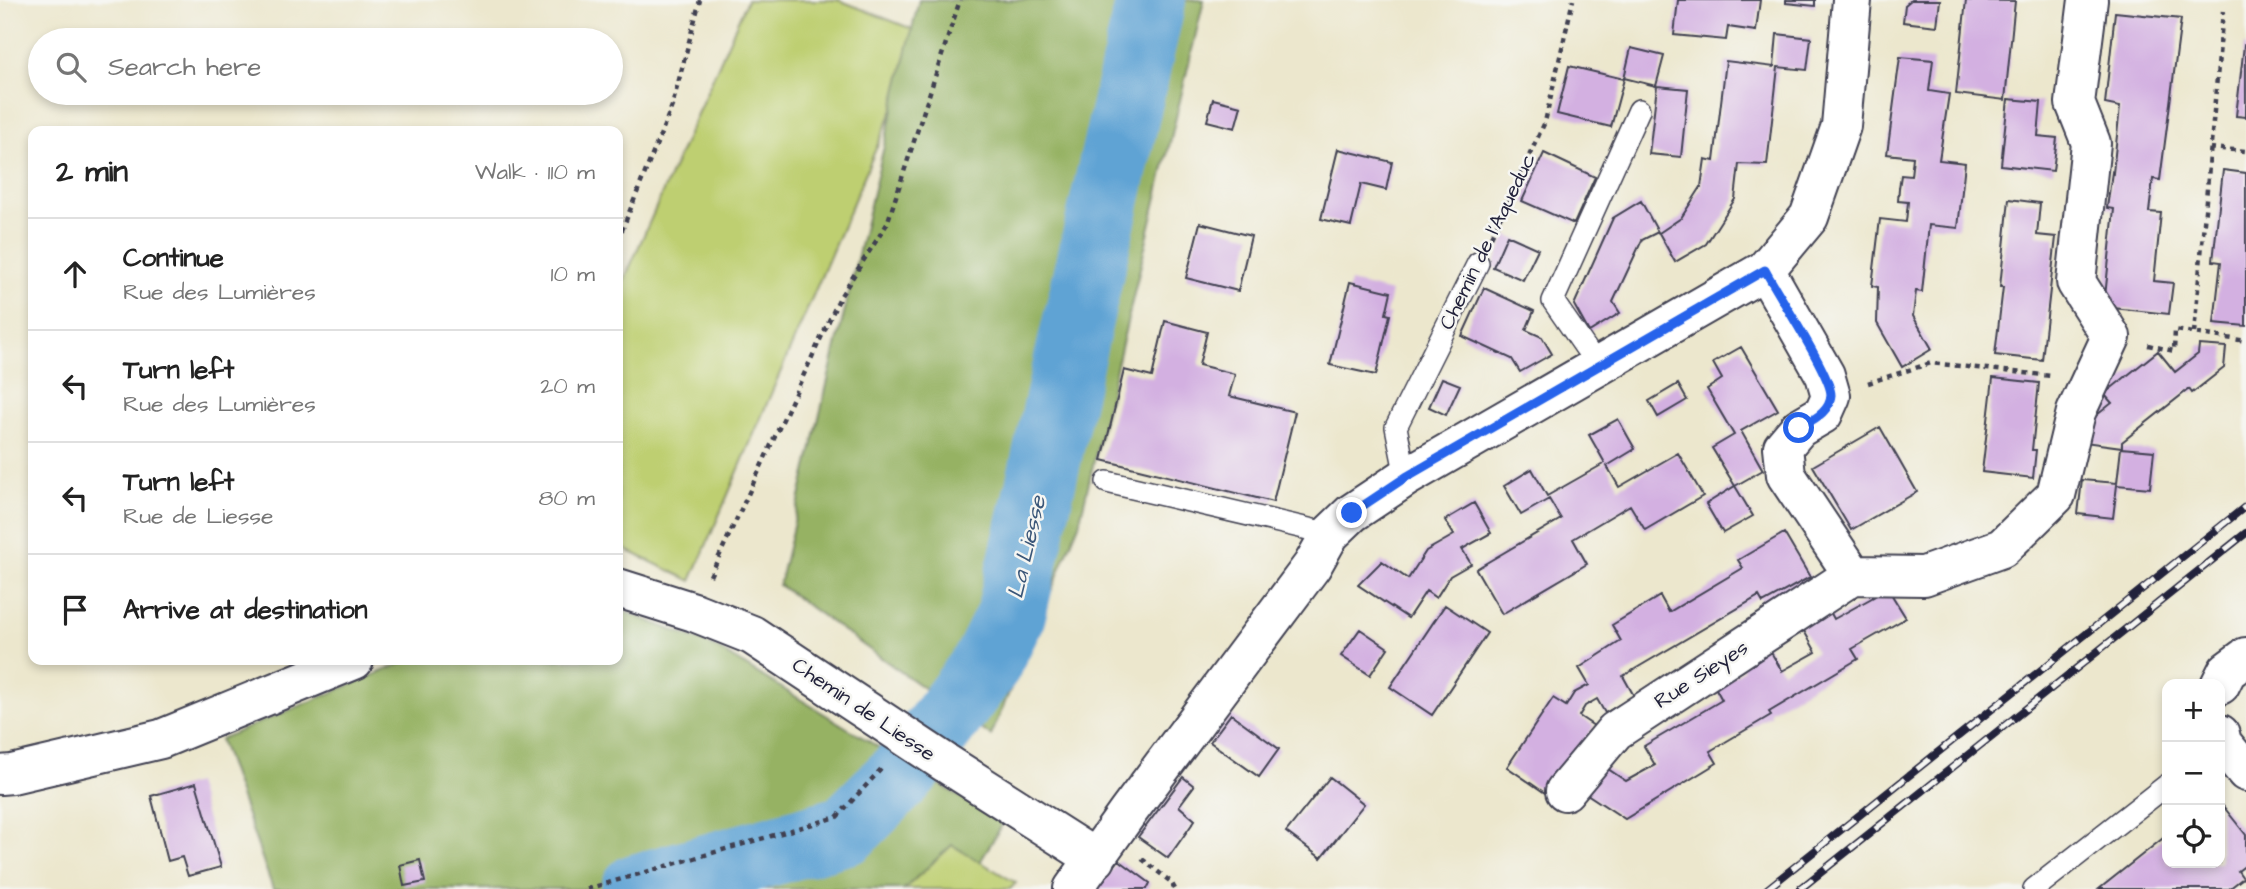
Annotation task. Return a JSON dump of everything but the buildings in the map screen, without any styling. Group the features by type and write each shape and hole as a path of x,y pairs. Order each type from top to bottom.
{"street":[{"path":"1073,889 1321,550 1352,513 1406,477 1765,270 1810,217 1841,126 1852,0"},
{"path":"1765,270 1825,375 1831,396 1823,414 1799,428 1783,447 1786,475 1853,575 1924,576 2001,548 2056,495 2076,412 2110,337 2076,282 2091,143 2075,103 2088,0"},
{"name":"Rue Sieyes","path":"1565,791 1615,731 1853,575"},
{"name":"Chemin de Liesse","path":"623,591 694,612 752,635 1096,859"},
{"path":"2223,679 2227,671 2246,657"},
{"path":"0,775 160,739 342,665"},
{"path":"2221,742 2246,772"}],"lane":[{"path":"1598,366 1553,301 1639,110"},
{"name":"Chemin de l'Aqueduc","path":"1406,477 1396,427 1478,263"},
{"path":"1107,482 1321,550"},
{"path":"2034,889 2162,789"}],"path":[{"path":"623,228 672,106 700,0"},
{"path":"694,612 840,297 887,224 960,0"},
{"name":"Chemin de l'Aqueduc","path":"1478,263 1545,122 1573,0"},
{"path":"2193,334 2223,11"},
{"path":"2210,148 2246,151"},
{"path":"2174,351 2175,330 2246,341"},
{"path":"1831,396 1931,363 2091,380"},
{"path":"587,889 837,817 853,799"}],"green space":[{"path":"747,0 839,0 925,34 691,581 623,548 623,283"},
{"path":"919,0 1204,0 1079,524 991,736 779,585"},
{"path":"623,611 713,646 1003,823 980,862 952,845 904,889 273,889 220,739 398,665 623,665"},
{"path":"952,845 1016,883 1010,889 904,889"}],"waterway":[{"name":"La Liesse","path":"636,889 846,830 905,771 987,663 1011,614 1151,0"}],"railway":[{"path":"1767,889 2246,506"},
{"path":"1800,889 2246,533"}],"route":[{"path":"1352,513 1406,477 1765,270 1825,375 1831,396 1823,414 1799,428"}]}
